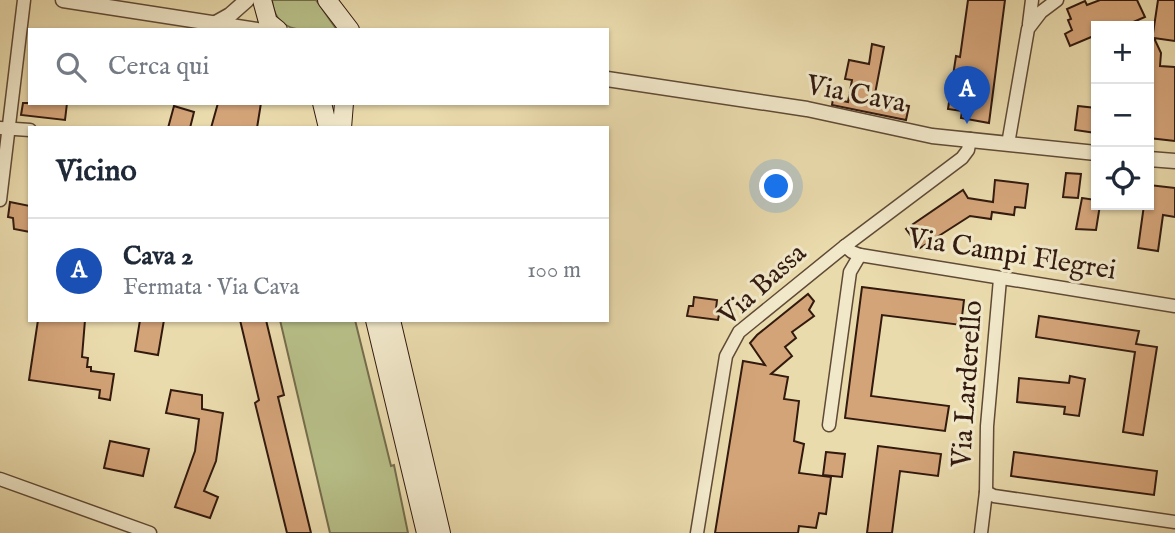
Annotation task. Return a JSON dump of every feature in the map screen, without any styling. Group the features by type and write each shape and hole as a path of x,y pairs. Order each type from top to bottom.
{"main road":[{"path":"262,0 268,22 276,28"},
{"path":"327,0 348,28"},
{"path":"322,105 328,126"},
{"path":"342,126 344,105"},
{"path":"374,322 426,533"},
{"path":"391,322 441,533"}],"street":[{"path":"0,200 4,128 24,0"},
{"path":"68,0 243,28"},
{"path":"214,24 247,0"},
{"path":"1008,144 1032,0"},
{"path":"1028,29 1041,12 1057,0"},
{"name":"Via Cava","path":"609,79 807,109 932,136 1091,152"},
{"path":"4,128 28,130"},
{"name":"Via Bassa","path":"697,533 726,356 739,332 845,246 962,158 968,150 970,139"},
{"path":"1154,159 1175,161"},
{"name":"Via Campi Flegrei","path":"845,246 860,255 1175,306"},
{"path":"829,425 850,272 860,255"},
{"name":"Via Larderello","path":"981,533 1000,279"},
{"path":"0,479 150,533"},
{"name":"Via Larderello","path":"986,492 994,496 1175,522"}],"green space":[{"path":"272,0 316,0 336,28 293,28 280,20"},
{"path":"280,322 355,322 391,466 394,465 408,533 330,533"}],"building":[{"path":"968,0 1005,0 989,123 961,118 962,111 948,109 956,56 960,57"},
{"path":"1100,0 1137,0 1145,17 1136,21 1091,21 1091,37 1070,46 1065,34 1072,30 1067,9 1085,1 1087,5"},
{"path":"1158,0 1175,0 1175,41 1154,38"},
{"path":"1154,38 1161,53 1160,66 1175,67 1175,141 1154,139"},
{"path":"872,44 884,47 874,99 909,106 906,120 832,105 833,99 848,102 852,80 845,79 849,60 869,64"},
{"path":"23,103 67,105 65,120 21,115"},
{"path":"217,105 261,105 257,126 212,126"},
{"path":"174,106 194,112 190,126 169,126"},
{"path":"1078,106 1091,107 1091,132 1075,130"},
{"path":"1066,173 1081,174 1078,198 1063,197"},
{"path":"995,180 1028,184 1025,208 1015,207 1014,215 992,212 991,219 970,216 920,248 906,229 963,190 968,198 993,202"},
{"path":"1154,186 1175,188 1175,217 1163,215 1158,251 1138,248 1143,210 1154,210"},
{"path":"1082,198 1091,199 1091,210 1099,210 1096,230 1076,229"},
{"path":"10,202 28,206 28,232 14,229 13,218 8,217"},
{"path":"862,287 964,300 961,325 882,315 871,396 949,406 945,431 845,418"},
{"path":"808,294 814,301 809,310 814,316 792,332 796,338 785,347 792,356 771,374 788,377 784,399 799,401 794,441 804,444 799,473 831,477 826,514 819,513 816,528 799,526 798,533 715,533 743,361 765,365 750,343"},
{"path":"694,297 717,300 716,309 720,309 718,320 687,316 689,306 693,306"},
{"path":"1039,316 1139,331 1136,344 1157,347 1143,435 1123,432 1135,352 1036,337"},
{"path":"38,322 85,322 82,357 88,358 87,367 91,367 91,371 114,374 110,400 99,398 100,390 29,380"},
{"path":"140,322 164,322 158,355 135,351"},
{"path":"240,322 266,322 284,395 278,397 311,533 287,533 255,403 259,400"},
{"path":"1070,376 1085,379 1079,416 1064,414 1065,407 1017,402 1019,378 1069,383"},
{"path":"171,390 202,395 202,409 223,413 216,461 204,491 218,497 210,518 175,507 195,451 199,419 166,413"},
{"path":"110,441 149,449 143,476 104,468"},
{"path":"878,446 941,454 938,476 900,471 892,533 867,533"},
{"path":"826,452 845,454 842,477 823,475"},
{"path":"1014,452 1157,471 1154,495 1011,476"}],"place":[{"name":"Cava 2","path":"967,124"}]}
